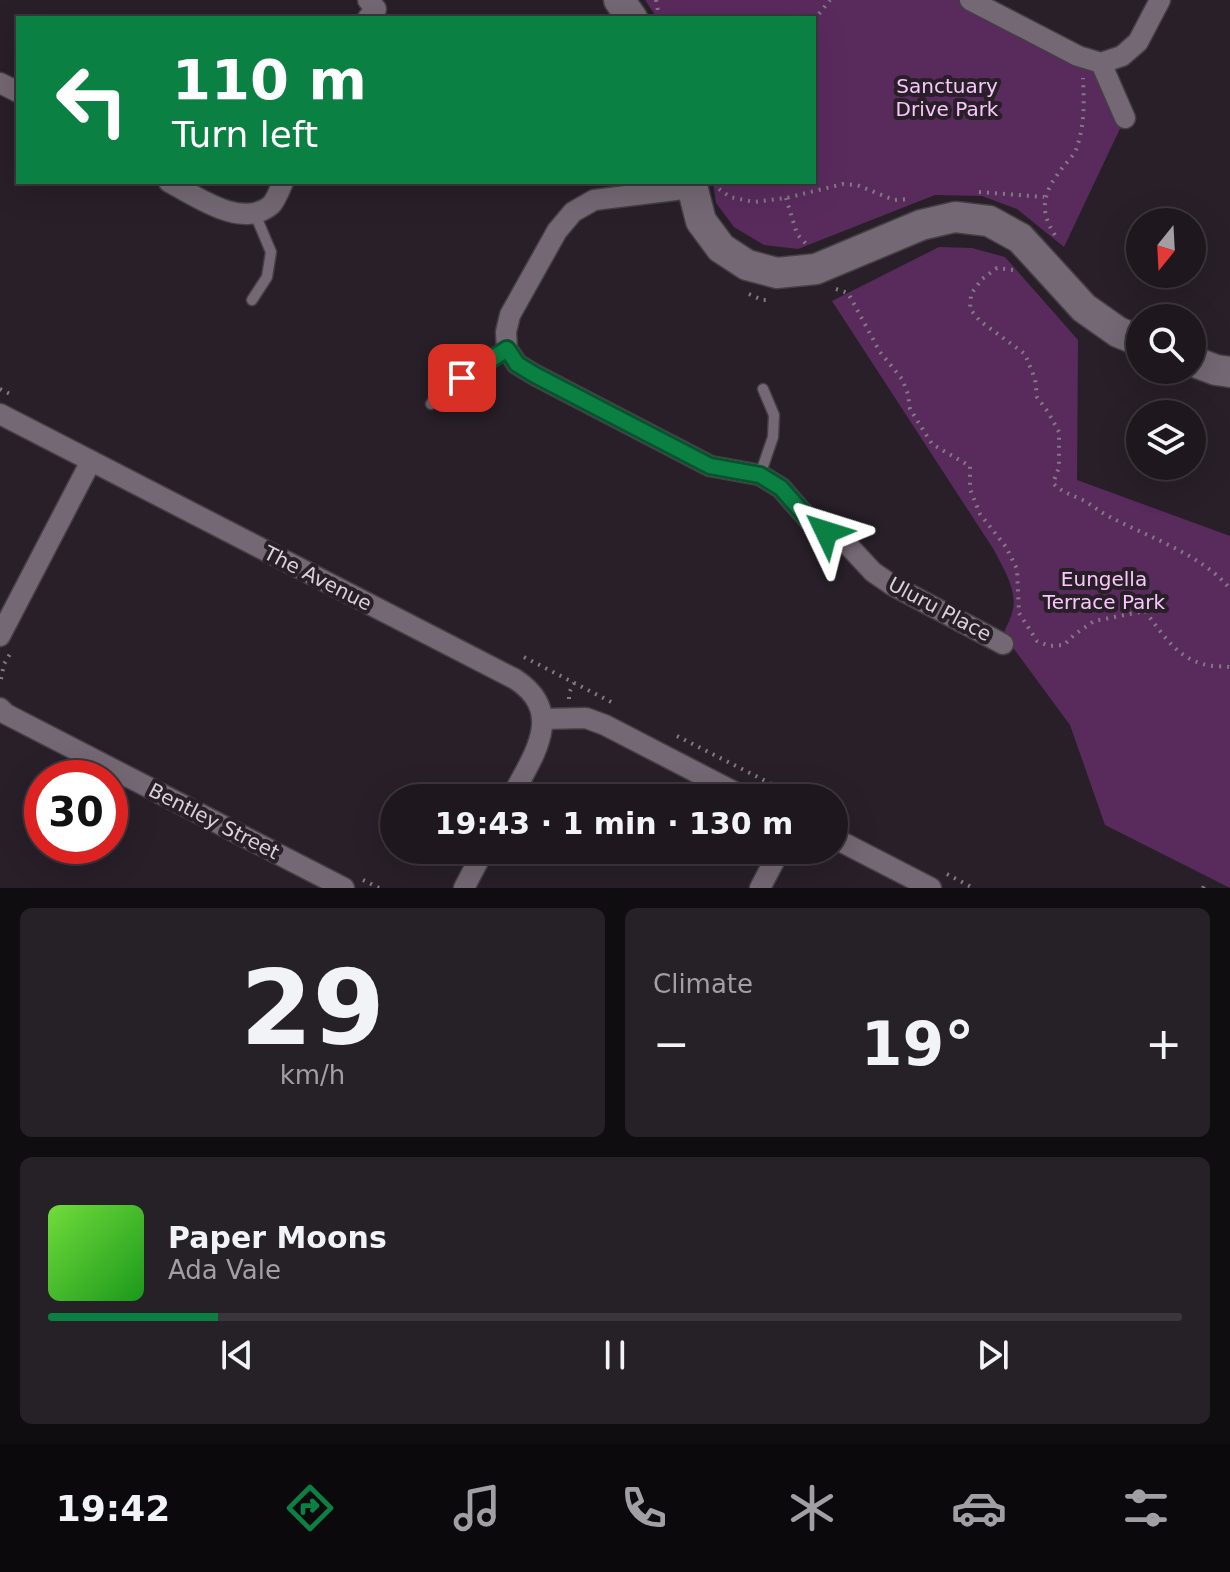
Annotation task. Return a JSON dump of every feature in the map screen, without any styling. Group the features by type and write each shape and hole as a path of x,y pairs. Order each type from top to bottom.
{"street":[{"path":"970,0 1078,56 1101,63 1122,56 1138,42 1160,0"},
{"path":"1101,63 1125,118"},
{"path":"173,184 229,212 255,214 273,203 282,184"},
{"path":"507,349 506,332 510,315 557,231 573,212 594,200 699,184 701,221 721,248 747,265 777,273 827,279 921,225 955,217 989,221 1050,250 1084,308 1126,335"},
{"name":"Uluru Place","path":"507,349 517,364 535,375 710,466 760,475 781,488 809,520 846,543 873,572 1003,644"},
{"path":"1206,366 1230,372"},
{"name":"The Avenue","path":"0,414 515,679 528,688 537,700 543,719"},
{"path":"0,636 91,461"},
{"name":"Bentley Street","path":"0,708 6,714 344,888"},
{"path":"518,784 539,744 543,719 586,718 719,784"},
{"path":"848,845 931,888"},
{"path":"464,888 477,864"},
{"path":"760,888 773,864"}],"lane":[{"path":"252,300 267,277 271,252 255,214"},
{"path":"431,404 439,393 507,349"},
{"path":"760,475 773,437 774,415 763,389"}],"path":[{"path":"816,18 830,0"},
{"path":"1078,56 1083,72 1085,117 1077,150 1044,197 1044,210 1050,228 1050,250 1025,278 1012,270 997,268 982,279 971,294 970,309 980,321 1025,354 1035,379 1037,397 1059,432 1059,467 1053,483 1060,491 1166,542 1221,577 1230,589"},
{"path":"699,184 717,187 730,197 754,202 786,198 843,184"},
{"path":"786,198 797,234 808,244 827,279 848,293 880,352 902,379 910,409 932,444 970,466 970,489 980,514 1006,547 1017,569 1019,613 1037,641 1049,646 1064,645 1094,621 1145,611 1184,656 1204,665 1230,667"},
{"path":"827,279 851,282"},
{"path":"570,704 569,693 574,683"}],"green space":[{"name":"Sanctuary Drive Park","path":"645,0 970,0 1101,63 1125,118 1064,247 1017,209 982,196 935,195 798,249 764,245 734,227 716,203 713,184 816,184 816,16 656,16"},
{"name":"Eungella Terrace Park","path":"939,247 972,248 1005,257 1078,340 1077,480 1230,536 1230,888 1105,825 1070,725 1014,649 1003,644 1014,605 1012,589 1002,564 832,301"}],"route":[{"path":"462,378 507,349 517,364 535,375 710,466 760,475 781,488 809,520 826,532"}]}
